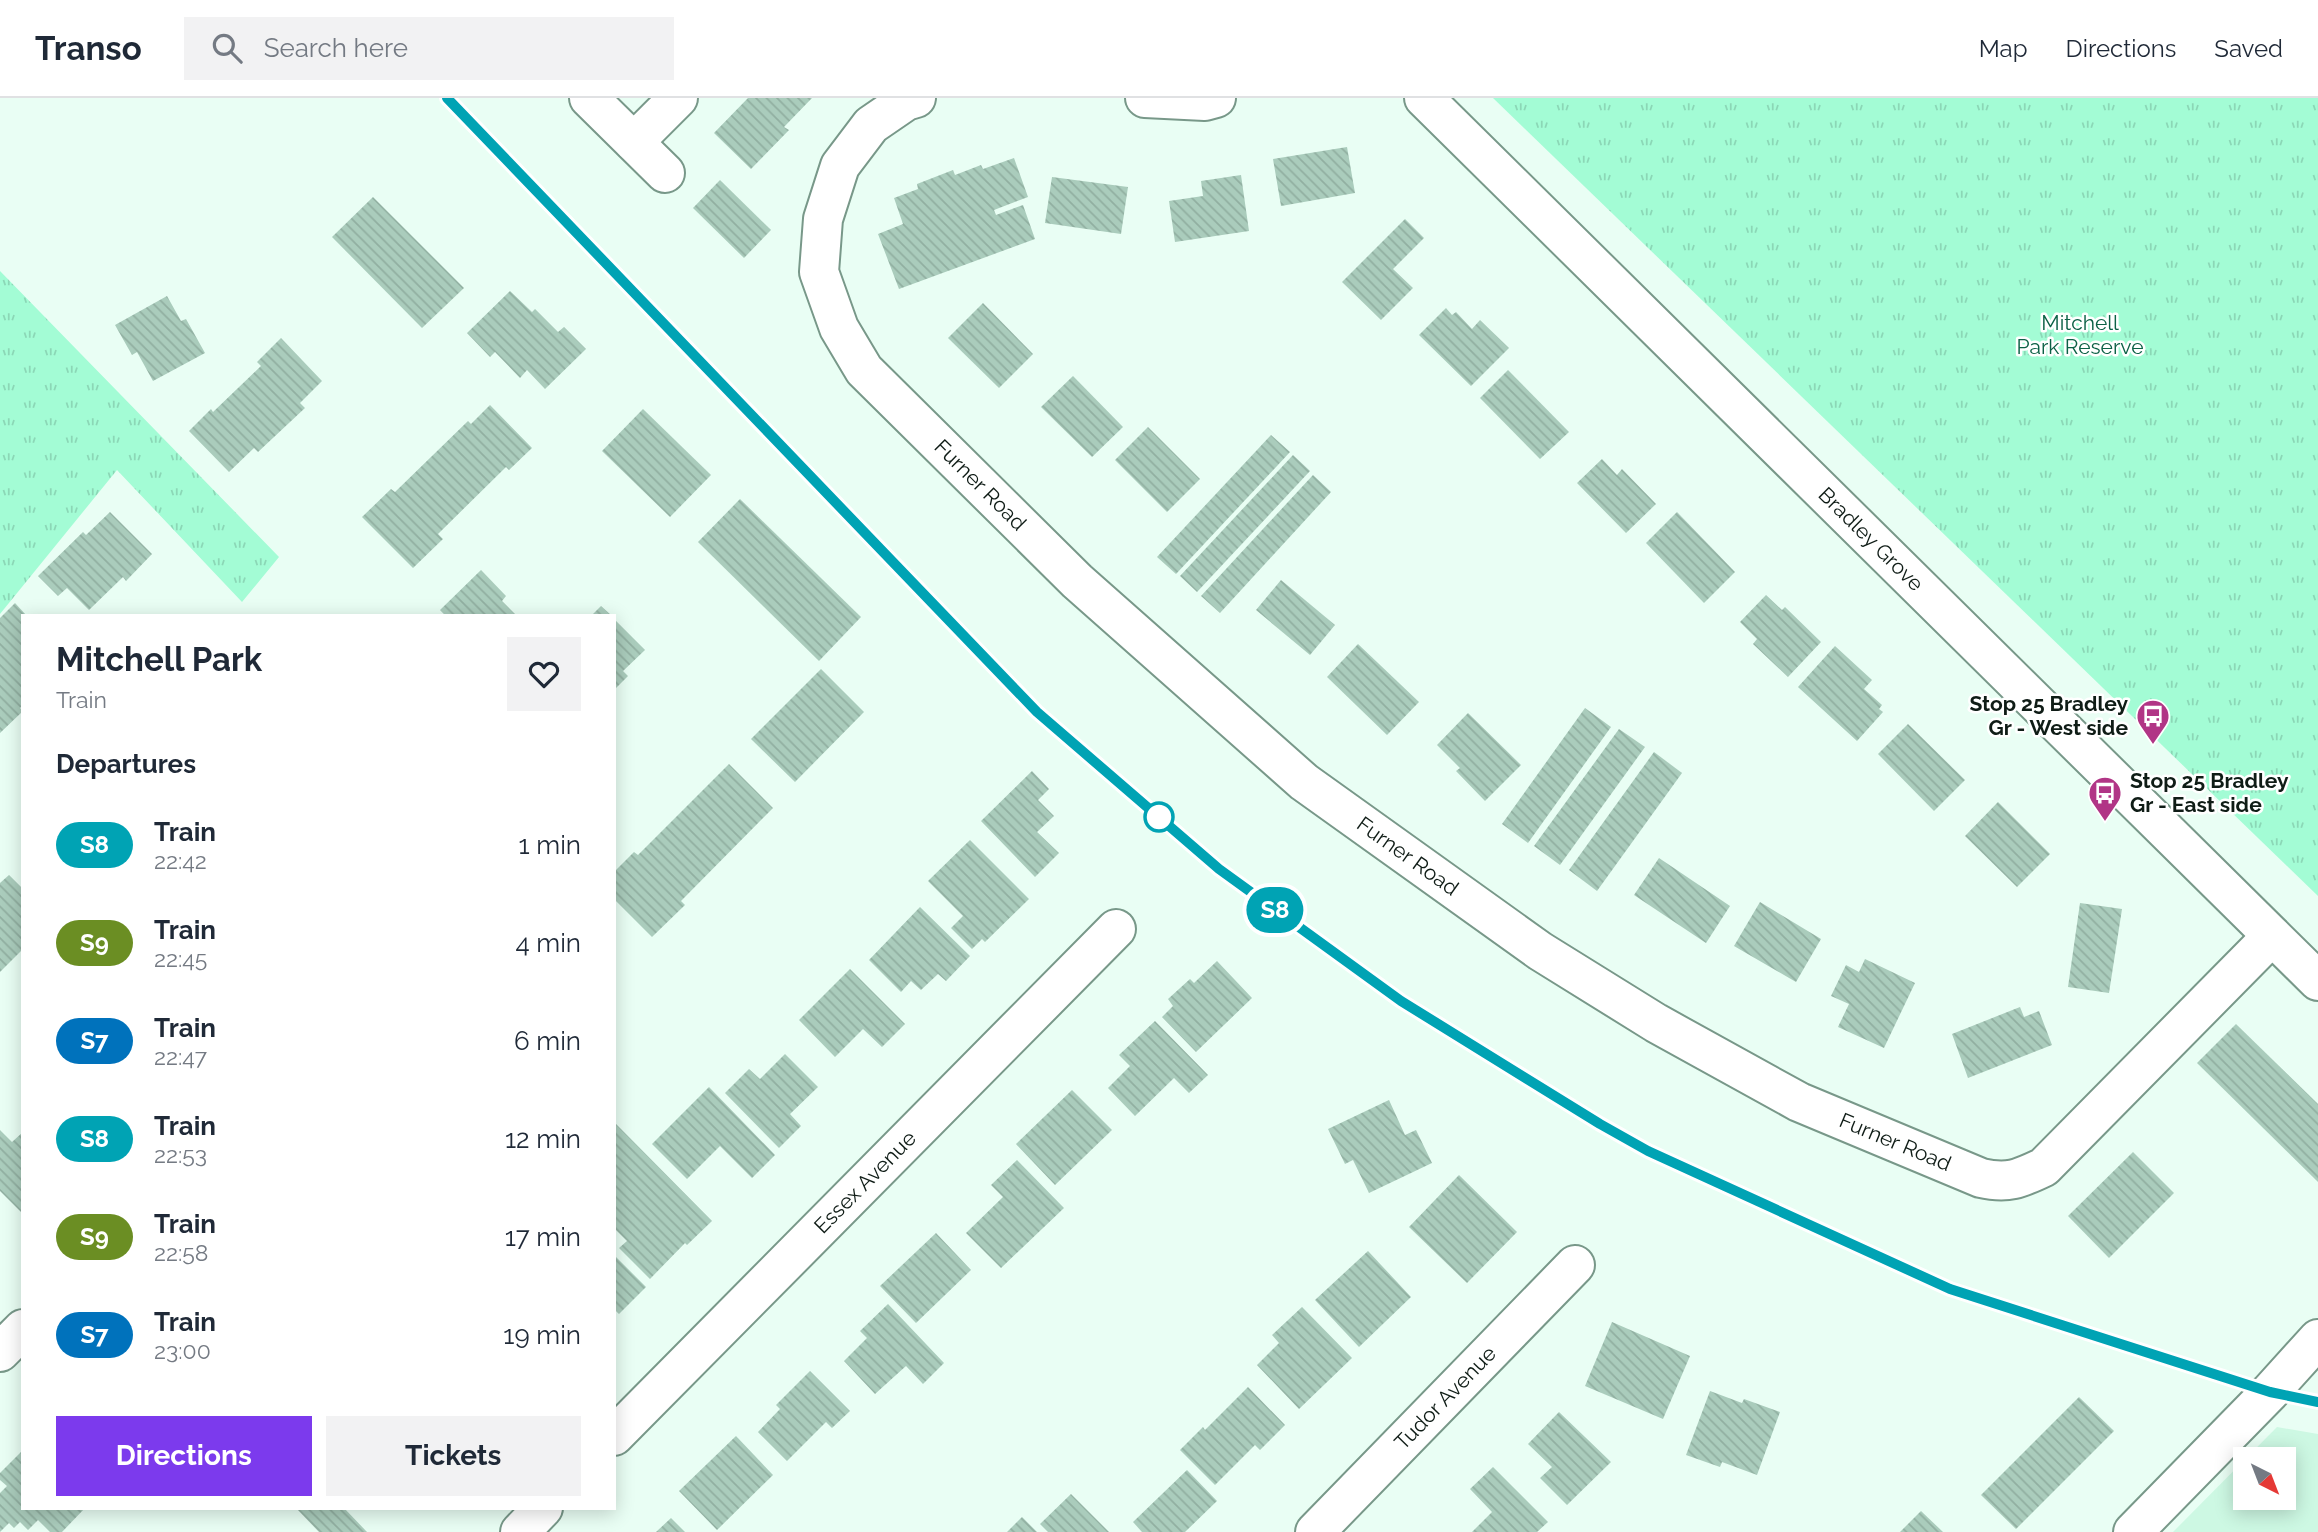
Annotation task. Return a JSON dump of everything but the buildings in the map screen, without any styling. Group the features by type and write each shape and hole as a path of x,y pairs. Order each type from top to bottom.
{"street":[{"path":"589,98 665,173"},
{"path":"634,142 678,98"},
{"name":"Furner Road","path":"916,98 906,101 871,125 840,166 824,219 819,272 839,328 864,370 1077,581 1304,782 1540,951 1656,1023 1799,1102 1981,1178 2000,1182 2022,1177 2044,1167 2272,936"},
{"path":"1145,98 1205,101 1216,98"},
{"name":"Bradley Grove","path":"1424,98 2318,981"},
{"name":"Essex Avenue","path":"616,1434 1116,929"},
{"name":"Tudor Avenue","path":"1315,1532 1575,1265"},
{"path":"0,1352 21,1331"},
{"path":"2133,1532 2318,1339"},
{"path":"520,1532 541,1510"}],"shaded area":[{"path":"2277,1427 2318,1434 2318,1532 2173,1532 2233,1471 2233,1510 2296,1510 2296,1447 2257,1447"}],"green space":[{"name":"Mitchell Park Reserve","path":"1493,98 2318,98 2318,896"},
{"path":"0,271 279,557 242,602 117,470 0,614"}],"railway":[{"path":"447,98 1037,712 1219,869 1401,1001 1648,1151 1950,1289 2270,1392 2318,1402"}],"train":[{"name":"S8","path":"447,98 1037,712 1219,869 1401,1001 1648,1151 1950,1289 2270,1392 2318,1402"}],"place":[{"name":"Stop 25 Bradley Gr - West side","path":"2153,746"},
{"name":"Stop 25 Bradley Gr - East side","path":"2105,823"}]}
